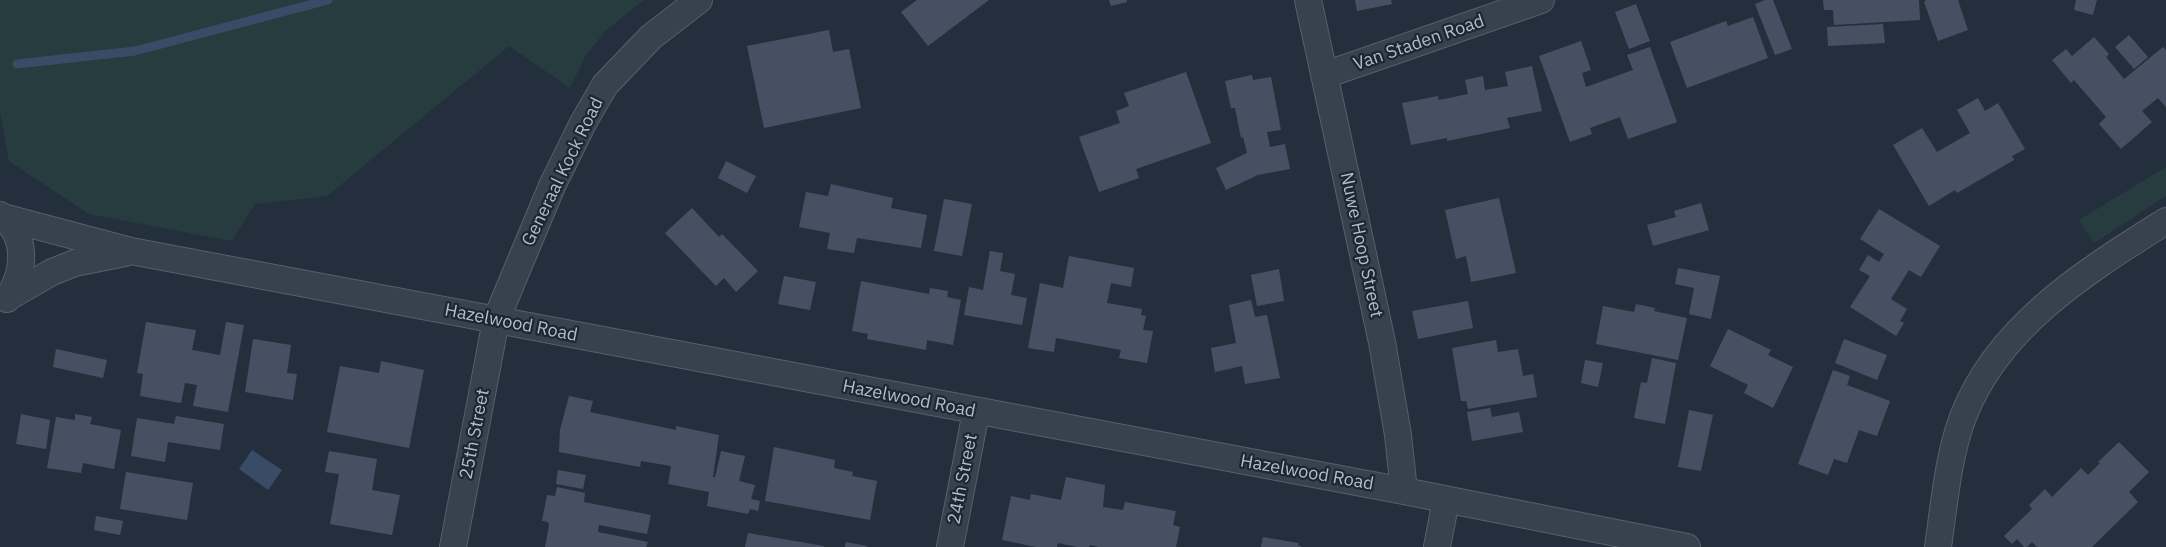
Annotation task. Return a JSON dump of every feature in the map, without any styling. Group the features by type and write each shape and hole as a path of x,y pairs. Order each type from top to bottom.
{"street":[{"name":"Generaal Kock Road","path":"496,320 552,186 583,123 605,85 651,37 698,0"},
{"name":"Nuwe Hoop Street","path":"1308,0 1382,342 1398,435 1404,491"},
{"name":"Van Staden Road","path":"1325,75 1541,0"},
{"name":"Hazelwood Road","path":"2,216 130,251 976,412 1404,491 1687,547"},
{"path":"2,216 13,229 19,242 22,257 21,272 16,286 2,305"},
{"path":"1938,547 1950,470 1963,417 1983,377 2019,328 2065,289 2106,259 2166,221"},
{"name":"Hazelwood Road","path":"2,305 52,272 75,263 130,251"},
{"name":"25th Street","path":"453,547 496,320"},
{"name":"24th Street","path":"950,547 976,412"},
{"path":"1437,547 1446,500"}],"green space":[{"path":"0,0 644,0 605,31 585,57 570,88 509,46 327,196 255,204 232,241 89,214 9,161 0,111"},
{"path":"2166,167 2166,196 2094,243 2079,220"}],"water":[{"path":"252,450 282,470 268,490 239,469"}],"building":[{"path":"917,0 989,0 928,46 901,12"},
{"path":"1109,0 1127,0 1127,2 1111,6"},
{"path":"1355,0 1391,0 1392,4 1357,11"},
{"path":"1765,0 1773,0 1792,49 1775,55 1755,4"},
{"path":"1823,0 1919,0 1920,20 1834,25 1833,10 1824,10"},
{"path":"1926,0 1958,0 1968,30 1938,41 1924,2"},
{"path":"2076,0 2097,0 2093,15 2074,10"},
{"path":"1636,4 1650,41 1629,49 1615,12"},
{"path":"1753,17 1768,58 1687,88 1670,42 1726,21 1728,26"},
{"path":"1883,24 1885,43 1828,46 1827,27"},
{"path":"829,30 833,52 849,49 861,108 764,128 747,46"},
{"path":"2129,35 2148,57 2134,69 2115,47"},
{"path":"2094,37 2109,54 2106,57 2124,79 2163,47 2166,50 2166,107 2158,98 2142,111 2152,122 2121,149 2099,124 2106,117 2074,80 2071,83 2052,60 2066,49 2072,56"},
{"path":"1581,41 1591,70 1582,73 1586,87 1633,70 1627,55 1650,47 1677,122 1628,139 1620,117 1590,128 1592,134 1570,142 1539,56"},
{"path":"1532,66 1542,111 1507,118 1510,128 1447,141 1447,138 1411,145 1402,103 1438,96 1439,100 1468,94 1465,80 1483,76 1485,90 1508,86 1505,72"},
{"path":"1186,72 1211,143 1136,169 1139,178 1099,192 1079,137 1120,123 1116,111 1129,106 1124,93"},
{"path":"1252,75 1253,80 1271,77 1281,130 1267,132 1270,147 1285,144 1290,169 1258,175 1226,190 1216,168 1247,153 1243,137 1241,138 1235,108 1231,108 1225,81"},
{"path":"1978,98 1985,111 1998,103 2025,149 2012,156 2014,160 1957,193 1955,190 1929,206 1893,145 1922,128 1937,152 1970,133 1957,110"},
{"path":"726,161 756,176 747,193 718,178"},
{"path":"831,184 893,198 891,208 927,215 921,248 857,238 854,253 827,249 830,233 799,227 806,192 828,196"},
{"path":"1499,198 1516,273 1471,282 1466,256 1456,259 1445,210"},
{"path":"944,199 972,204 962,256 934,251"},
{"path":"1701,203 1709,230 1653,246 1647,225 1676,217 1674,211"},
{"path":"692,208 719,237 722,234 758,271 736,292 724,278 716,286 665,233"},
{"path":"1879,209 1940,246 1921,277 1909,270 1891,299 1907,309 1900,321 1904,323 1896,336 1850,307 1870,276 1859,270 1868,255 1879,262 1884,254 1860,239"},
{"path":"990,251 1003,253 1000,271 1015,274 1011,295 1027,298 1022,325 964,315 969,287 983,290"},
{"path":"1069,256 1134,268 1131,287 1111,283 1107,303 1142,309 1141,315 1146,316 1143,330 1153,331 1147,363 1119,358 1121,350 1056,338 1054,352 1028,348 1040,283 1063,288"},
{"path":"1678,268 1720,276 1711,319 1689,314 1694,288 1675,284"},
{"path":"1279,269 1284,301 1257,306 1251,275"},
{"path":"784,276 816,282 810,310 778,304"},
{"path":"861,281 929,294 930,288 948,291 947,297 961,300 953,345 927,340 926,350 867,339 868,334 852,331"},
{"path":"1251,300 1255,317 1267,315 1280,378 1245,384 1242,366 1215,372 1211,348 1236,343 1229,305"},
{"path":"1468,301 1473,328 1418,339 1412,311"},
{"path":"1636,304 1655,308 1654,311 1687,318 1678,360 1596,344 1603,306 1634,312"},
{"path":"146,322 196,330 192,350 220,355 226,322 244,325 228,412 193,406 197,385 185,383 181,403 140,396 143,374 137,373"},
{"path":"1728,329 1771,350 1768,355 1793,367 1773,408 1744,393 1748,385 1710,366"},
{"path":"253,339 291,345 287,373 297,374 293,400 245,392"},
{"path":"1844,339 1887,355 1877,380 1835,363"},
{"path":"1496,340 1498,352 1518,349 1523,376 1533,374 1537,397 1468,409 1466,401 1461,401 1452,348"},
{"path":"56,349 107,360 103,378 53,367"},
{"path":"1652,358 1676,363 1665,424 1634,418 1641,382 1647,383"},
{"path":"1585,360 1603,363 1598,387 1581,383"},
{"path":"381,361 424,370 409,448 327,432 340,366 379,373"},
{"path":"1833,370 1850,376 1847,385 1890,401 1877,436 1859,430 1847,463 1834,459 1828,475 1798,464"},
{"path":"569,396 593,401 590,412 676,430 676,426 719,435 713,477 715,477 721,451 745,456 739,481 755,485 751,499 760,501 758,511 750,509 748,514 707,506 709,492 668,484 671,466 641,461 640,467 559,452 560,430"},
{"path":"1490,408 1492,417 1519,412 1523,432 1472,441 1467,412"},
{"path":"1689,410 1713,415 1701,471 1678,467"},
{"path":"21,414 50,420 46,449 16,444"},
{"path":"75,414 92,417 90,424 121,430 114,469 83,463 81,473 47,468 56,417 75,420"},
{"path":"176,416 224,424 220,450 168,442 165,462 131,456 137,418 174,424"},
{"path":"2119,442 2149,472 2129,492 2138,502 2092,547 2037,547 2032,542 2027,547 2024,547 2017,539 2012,544 2004,536 2032,509 2029,505 2045,489 2052,497 2081,468 2088,475 2100,463 2098,462"},
{"path":"774,447 835,460 834,468 853,472 852,476 877,481 870,520 765,501"},
{"path":"329,451 377,459 372,490 400,495 392,535 330,524 339,474 325,472"},
{"path":"558,470 586,475 583,489 556,484"},
{"path":"126,472 193,483 187,520 120,509"},
{"path":"1066,477 1105,485 1103,507 1123,510 1125,502 1176,511 1173,525 1180,527 1176,547 1099,547 1090,545 1089,547 1077,547 1058,543 1057,547 1036,547 1002,540 1011,496 1030,500 1031,494 1061,500"},
{"path":"557,487 585,493 584,502 651,515 647,534 599,525 598,532 648,542 646,547 545,547 549,525 548,522 542,521 547,495 555,496"},
{"path":"96,516 123,521 120,535 94,530"},
{"path":"748,533 824,546 824,547 745,547"},
{"path":"1263,537 1298,543 1302,547 1261,547"},
{"path":"846,542 867,546 867,547 845,547"}],"waterway":[{"path":"17,64 135,51 328,0"}]}
